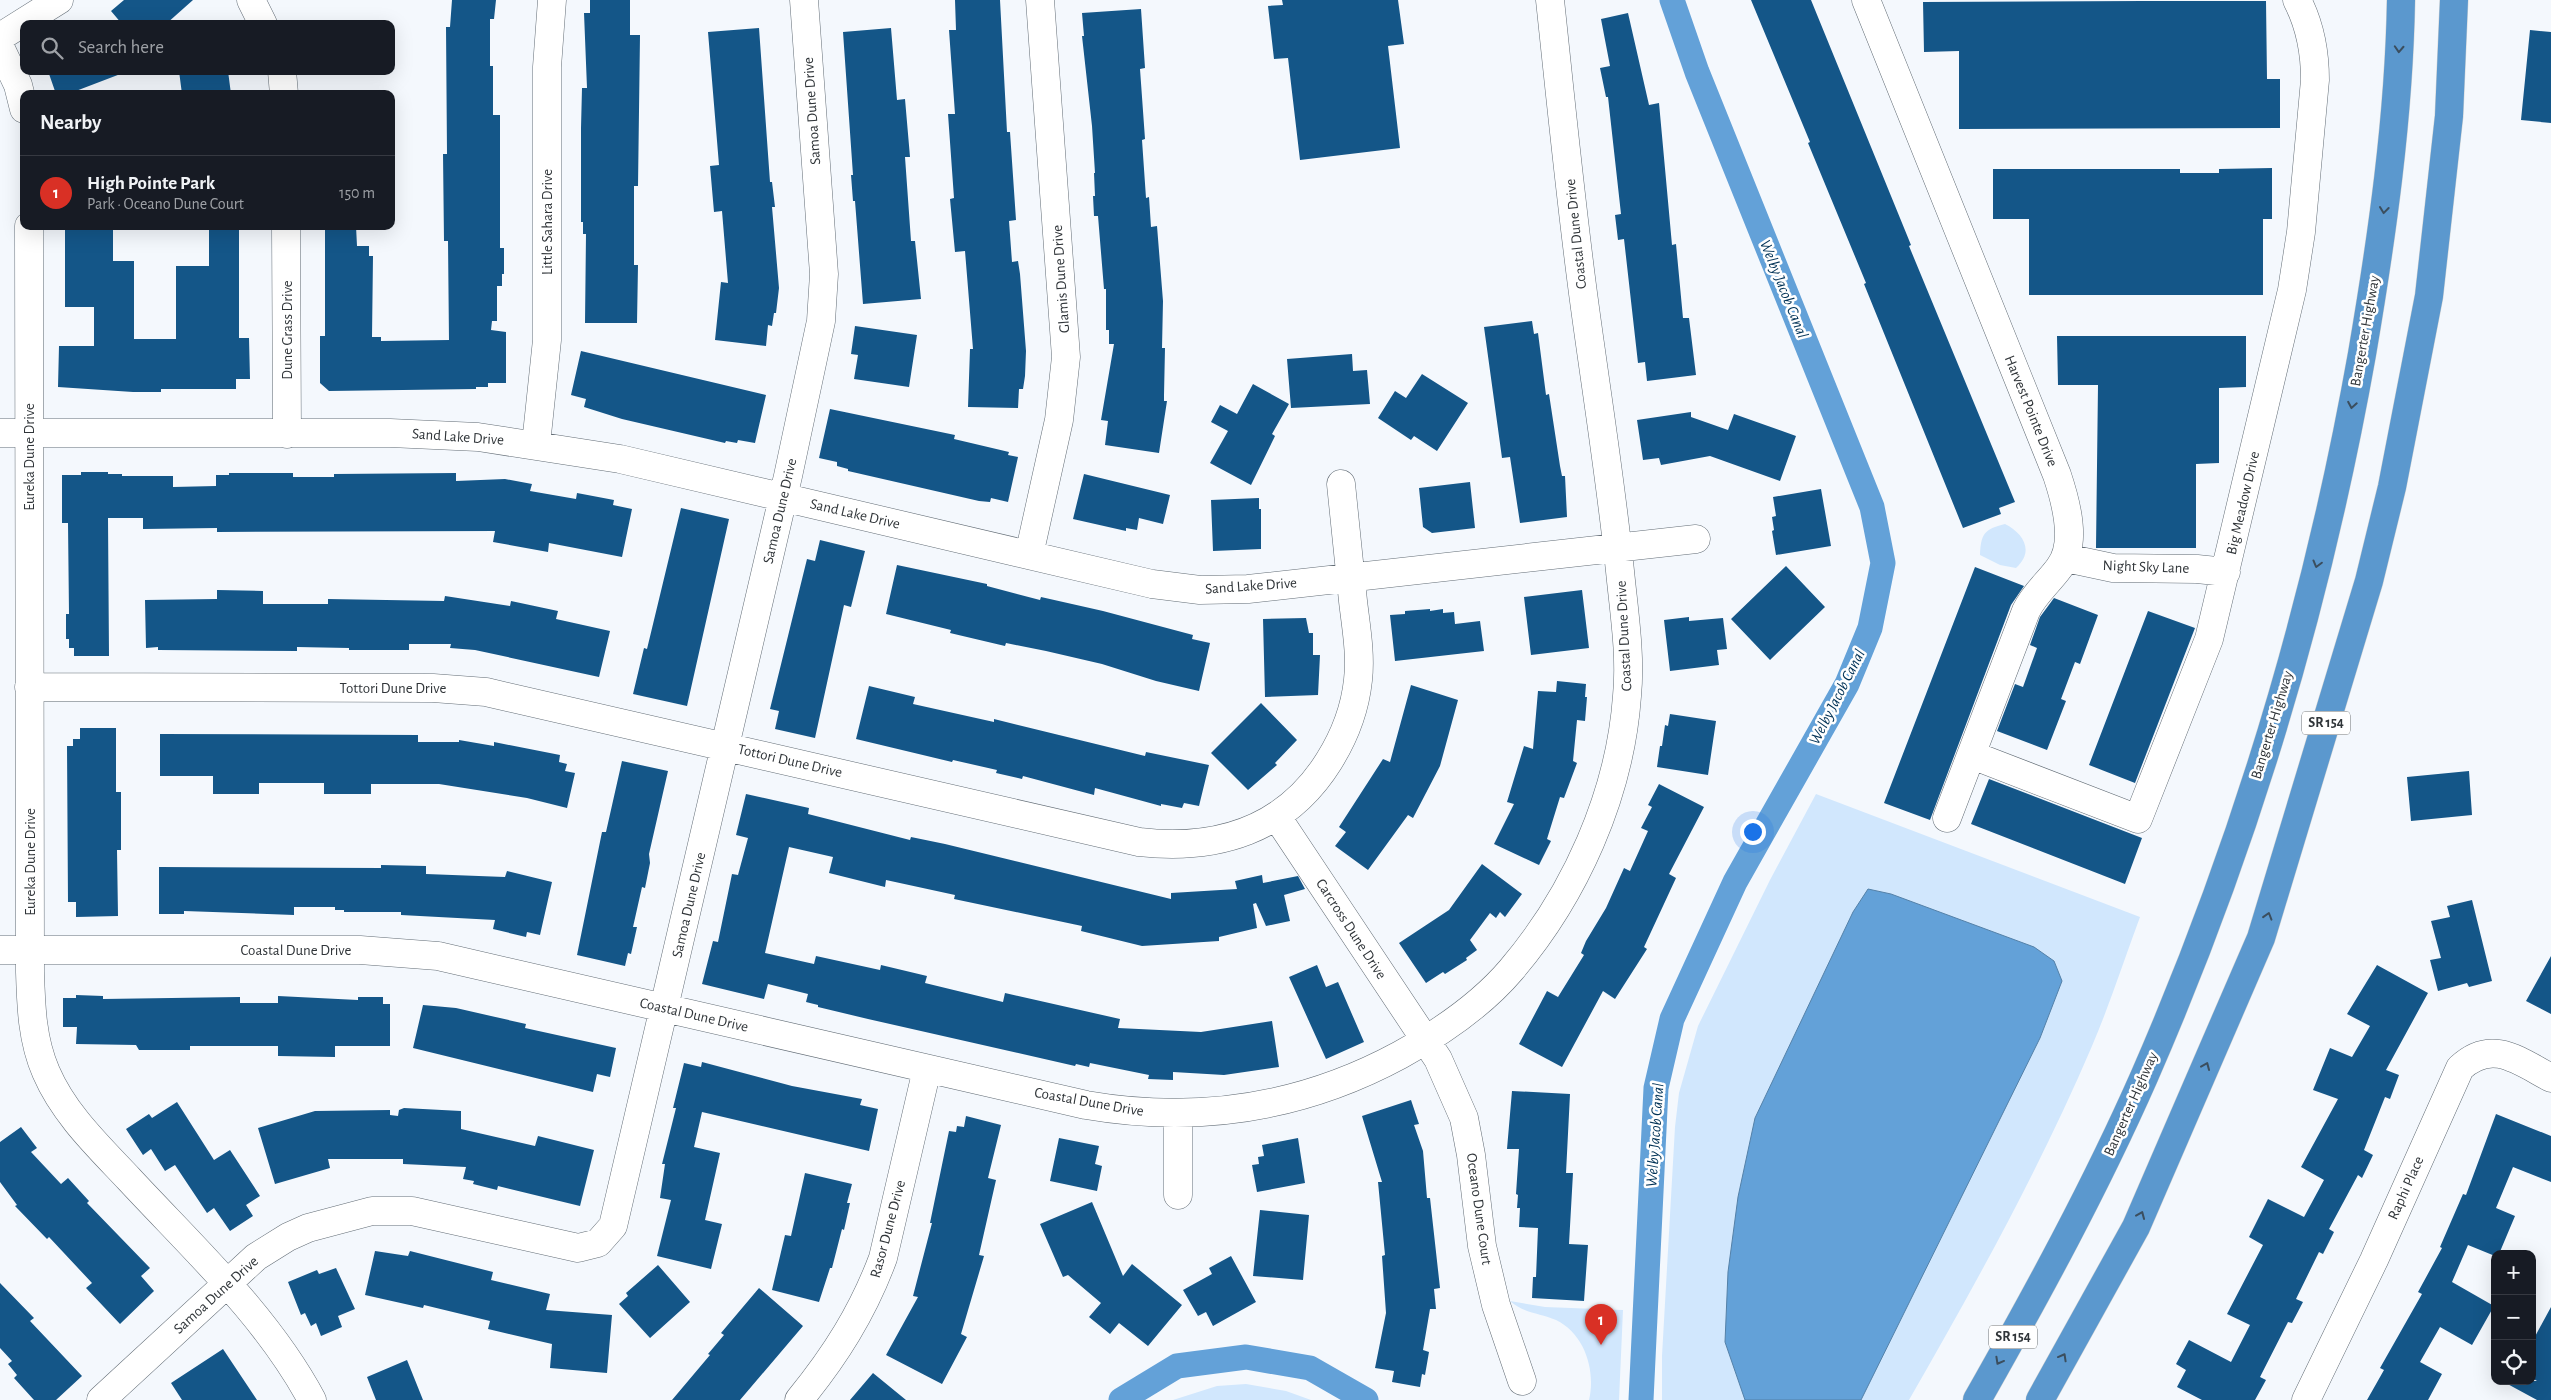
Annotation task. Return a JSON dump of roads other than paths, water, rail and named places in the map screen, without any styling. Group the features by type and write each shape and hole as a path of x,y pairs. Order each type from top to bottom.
{"highway":[{"name":"Bangerter Highway","path":"1977,1400 2053,1265 2144,1077 2224,875 2265,753 2297,644 2334,502 2359,371 2376,272 2386,191 2397,90 2401,0"},
{"name":"SR 154","path":"2040,1400 2136,1227 2261,938 2366,590 2392,487 2429,296 2449,116 2454,0"}],"street":[{"path":"28,20 60,0"},
{"path":"251,0 260,20"},
{"name":"Little Sahara Drive","path":"536,444 547,340 547,67 552,0"},
{"name":"Samoa Dune Drive","path":"101,1400 256,1257 298,1231 372,1211 402,1211 432,1214 578,1248 598,1244 613,1226 617,1216 818,342 824,298 804,0"},
{"name":"Glamis Dune Drive","path":"1028,555 1060,420 1066,357 1040,0"},
{"name":"Coastal Dune Drive","path":"0,950 399,952 477,964 1086,1105 1117,1110 1178,1114 1219,1112 1298,1098 1373,1069 1426,1041 1469,1009 1509,973 1545,926 1576,874 1599,819 1617,759 1628,696 1626,629 1617,547 1585,307 1550,0"},
{"name":"Harvest Pointe Drive","path":"1866,0 2062,488 2068,528 2066,558"},
{"name":"Big Meadow Drive","path":"1972,755 2138,819 2209,640 2288,308 2301,232 2315,63 2310,31 2297,0"},
{"path":"0,37 20,25"},
{"path":"0,47 20,93"},
{"path":"282,75 284,90"},
{"name":"Eureka Dune Drive","path":"28,230 30,950 33,1028 40,1057 55,1092 81,1128 226,1283 266,1329 312,1400"},
{"name":"Dune Grass Drive","path":"286,230 287,434"},
{"name":"Sand Lake Drive","path":"0,433 434,434 536,444 620,459 1152,584 1200,590 1248,589 1696,539"},
{"name":"Tottori Dune Drive","path":"29,687 460,689 512,697 1139,842 1186,844 1210,841 1248,830 1277,817 1307,792 1323,771 1348,724 1356,696 1359,661 1341,484"},
{"path":"1947,818 2030,602 2066,558"},
{"name":"Night Sky Lane","path":"2066,558 2113,568 2197,569 2226,572"},
{"name":"Carcross Dune Drive","path":"1277,817 1426,1041"},
{"name":"Oceano Dune Court","path":"1426,1041 1448,1080 1464,1118 1482,1246 1496,1305 1522,1381"},
{"name":"Raphi Place","path":"2306,1400 2374,1260 2460,1068 2479,1054 2502,1053 2551,1078"},
{"name":"Rasor Dune Drive","path":"799,1400 829,1363 846,1338 872,1286 882,1258 927,1068"},
{"path":"1178,1114 1178,1195"}],"water":[{"path":"1868,889 1891,894 2034,947 2054,961 2062,981 2040,1038 1861,1400 1745,1400 1725,1342 1728,1272 1738,1197 1755,1118 1853,912"}],"waterway":[{"name":"Welby Jacob Canal","path":"1641,1400 1656,1088 1672,1019 1735,882 1847,684 1870,628 1883,563 1872,507 1697,72 1672,0"},
{"name":"Welby Jacob Canal","path":"1121,1400 1177,1366 1246,1357 1310,1368 1366,1400"}],"place":[{"name":"High Pointe Park","path":"1601,1345"}]}
